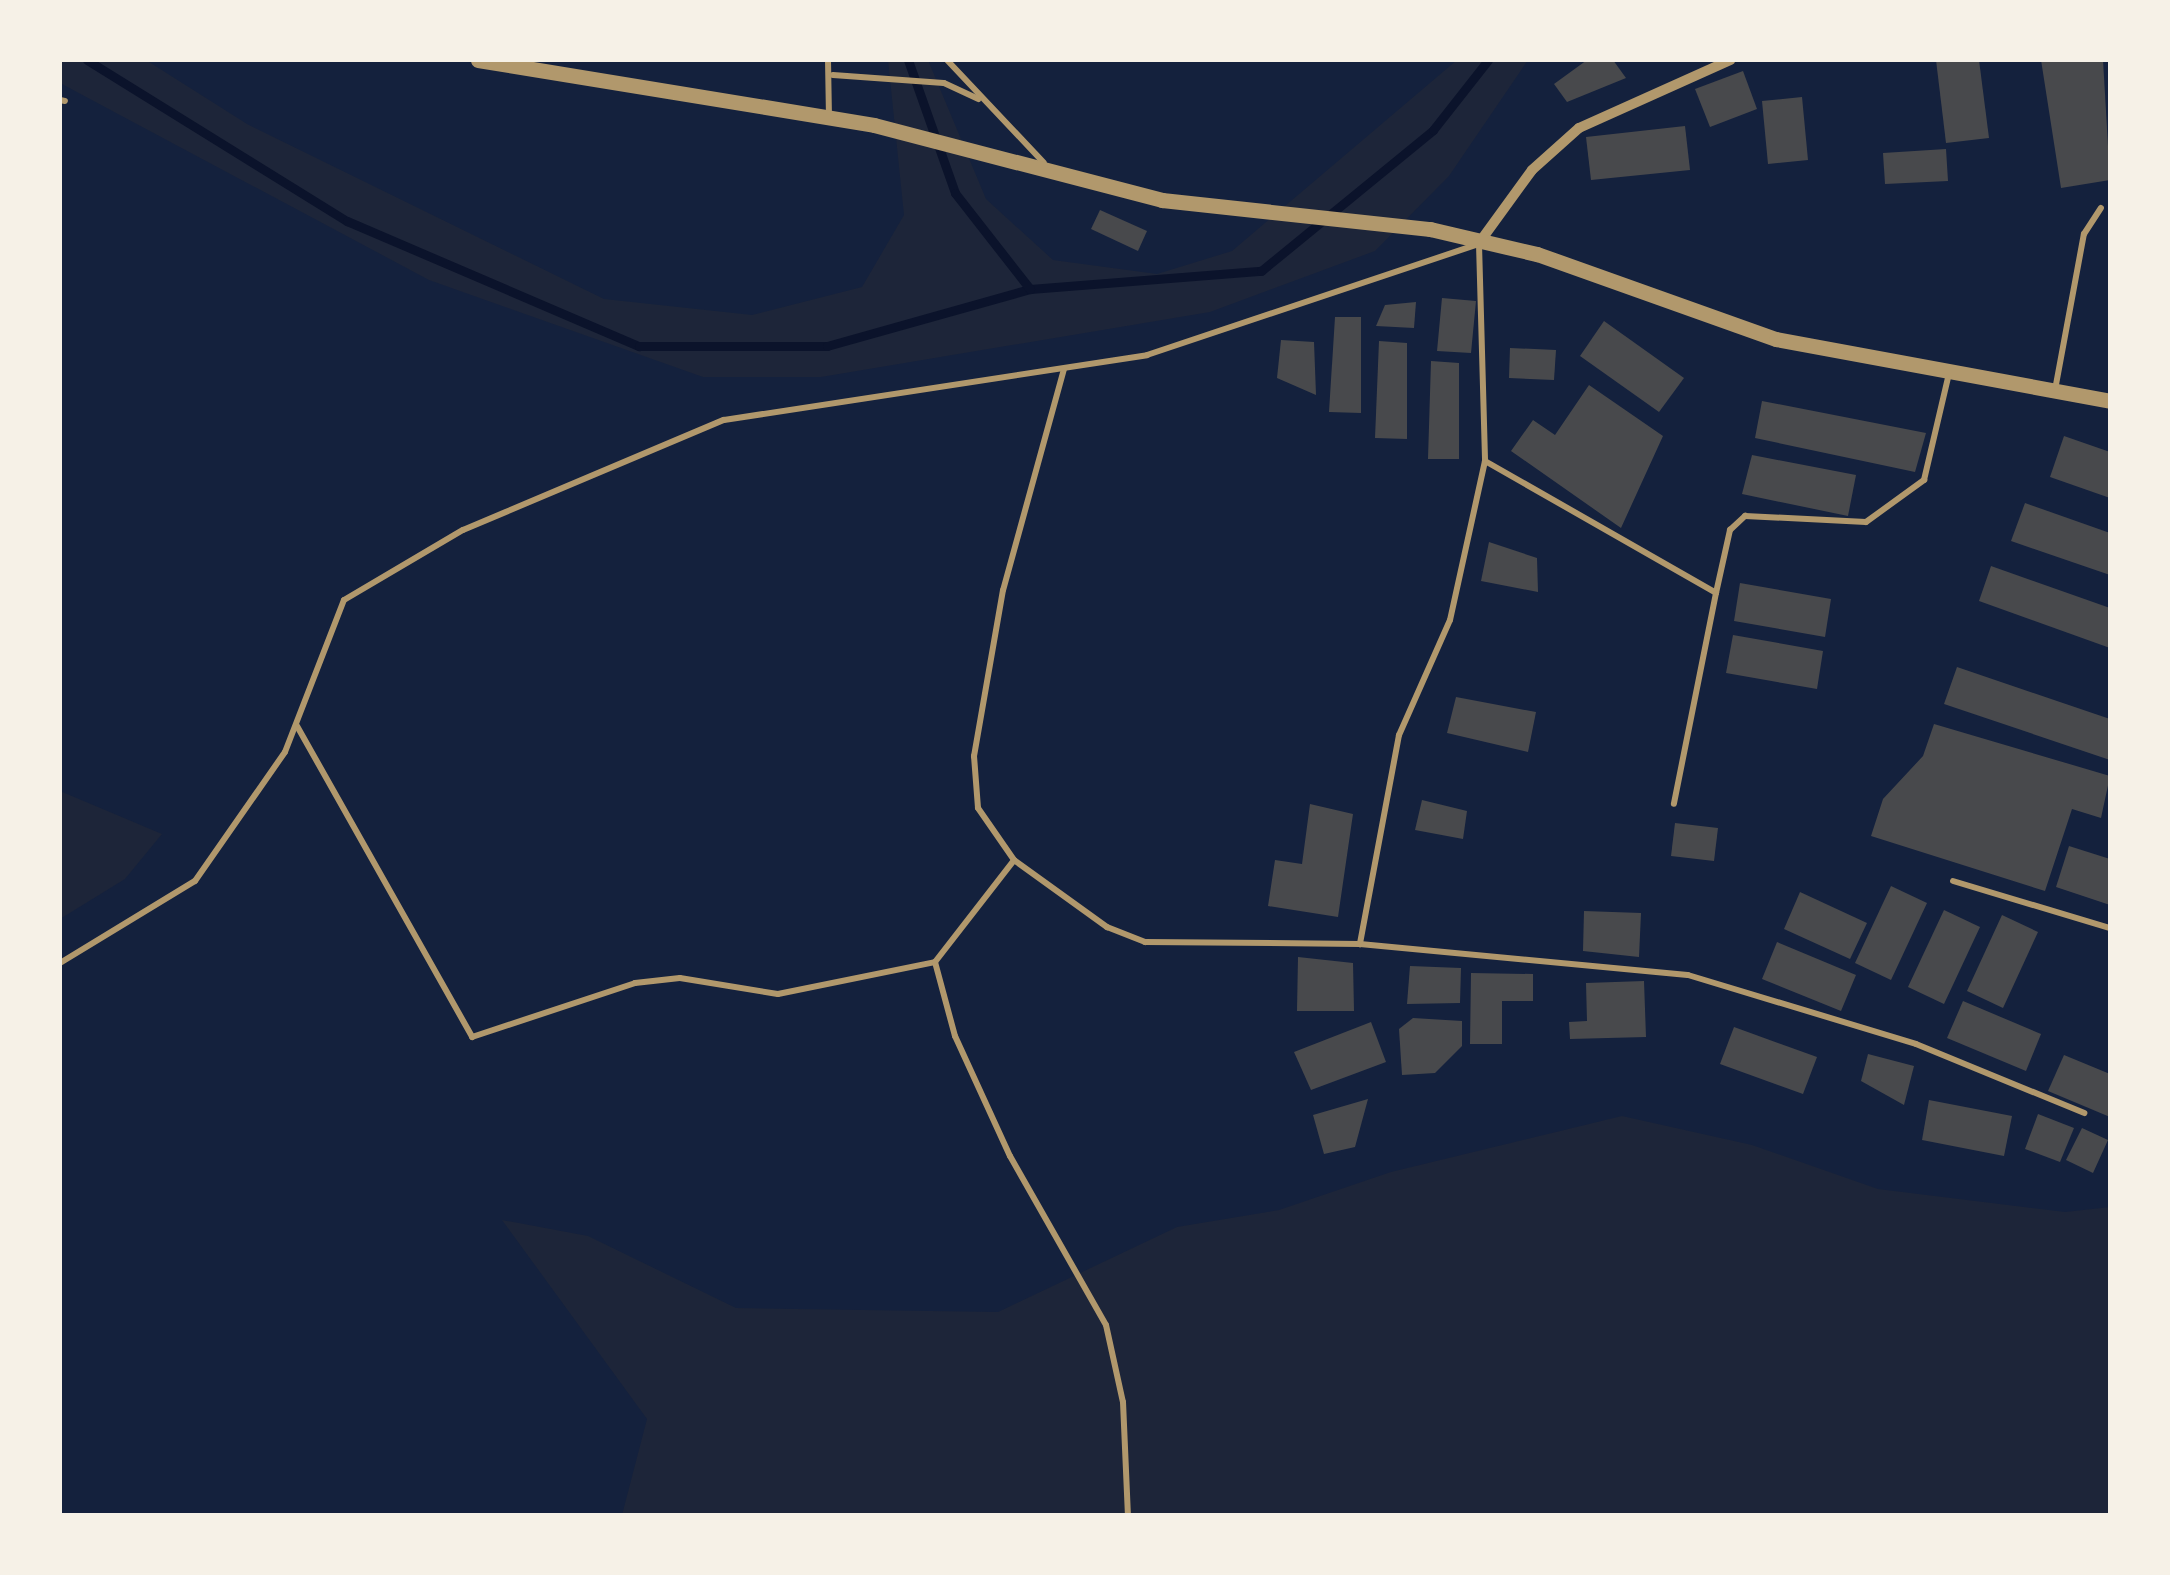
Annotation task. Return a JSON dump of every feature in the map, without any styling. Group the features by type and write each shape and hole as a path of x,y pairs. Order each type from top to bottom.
{"street":[{"path":"478,60 874,125 1044,162 1180,203 1430,229 1479,244 1537,254 1776,339 2110,401"},
{"path":"1479,244 1522,181 1579,128 1730,60"}],"lane":[{"path":"828,60 833,75 828,117"},
{"path":"947,60 979,99 1044,162"},
{"path":"833,75 944,83 979,99"},
{"path":"2055,391 2084,234 2102,208"},
{"path":"60,963 195,881 298,726 344,600 463,530 724,420 1147,355 1479,244 1485,461 1450,620 1399,735 1360,944"},
{"path":"1064,369 1003,590 974,756 978,808 1014,860 1107,927 1145,942 1360,944 1688,975 1916,1044 2084,1113"},
{"path":"1674,804 1730,530 1745,516 1866,522 1924,480 1950,372"},
{"path":"1485,461 1716,593"},
{"path":"298,726 472,1037 635,984 680,978 778,994 935,962 1014,860"},
{"path":"1953,881 2110,928"},
{"path":"935,962 955,1036 1010,1156 1106,1326 1122,1402 1128,1515"}],"shaded area":[{"path":"60,60 146,60 247,124 604,299 752,315 862,287 904,215 888,60 928,60 986,199 1053,260 1157,274 1232,251 1457,60 1528,60 1449,176 1375,251 1210,312 821,377 703,377 429,280 60,83"},
{"path":"60,791 162,834 125,879 60,919"},
{"path":"1622,1116 1752,1145 1878,1189 2065,1212 2110,1207 2110,1515 622,1515 647,1419 502,1220 588,1236 736,1308 998,1312 1177,1227 1279,1210 1391,1172"}],"building":[{"path":"1587,60 1613,60 1626,78 1567,102 1554,84"},
{"path":"1936,60 1979,60 1989,138 1946,143"},
{"path":"2041,60 2103,60 2110,180 2061,188"},
{"path":"1743,71 1757,109 1710,127 1695,89"},
{"path":"1802,97 1808,160 1768,164 1762,101"},
{"path":"1685,126 1690,170 1591,180 1586,137"},
{"path":"1946,149 1948,181 1885,184 1883,153"},
{"path":"1100,210 1147,231 1138,251 1091,229"},
{"path":"1442,298 1476,301 1471,353 1437,351"},
{"path":"1416,302 1414,328 1376,326 1385,305"},
{"path":"1335,317 1361,317 1361,413 1329,412"},
{"path":"1604,321 1684,378 1659,412 1580,356"},
{"path":"1281,340 1314,342 1316,395 1277,378"},
{"path":"1379,341 1407,343 1407,439 1375,438"},
{"path":"1510,348 1556,350 1554,380 1509,378"},
{"path":"1431,361 1459,363 1459,459 1428,459"},
{"path":"1589,385 1663,436 1621,528 1511,451 1533,420 1555,435"},
{"path":"1762,401 1926,433 1915,472 1755,438"},
{"path":"2064,436 2110,452 2110,498 2050,477"},
{"path":"1752,455 1856,475 1848,516 1742,494"},
{"path":"2025,503 2110,533 2110,575 2011,541"},
{"path":"1489,542 1537,558 1538,592 1481,581"},
{"path":"1991,566 2110,608 2110,648 1979,601"},
{"path":"1740,583 1831,599 1825,637 1734,621"},
{"path":"1733,635 1823,651 1817,689 1726,673"},
{"path":"1957,667 2110,719 2110,760 1944,704"},
{"path":"1456,697 1536,712 1528,752 1447,733"},
{"path":"1934,724 2110,776 2101,818 2072,809 2045,891 1871,836 1883,799 1923,756"},
{"path":"1422,800 1467,811 1463,839 1415,830"},
{"path":"1310,804 1353,814 1338,917 1268,906 1275,860 1302,864"},
{"path":"1675,823 1718,828 1714,861 1671,856"},
{"path":"2069,846 2110,859 2110,905 2056,887"},
{"path":"1891,886 1927,903 1891,980 1855,963"},
{"path":"1800,892 1867,923 1850,959 1784,929"},
{"path":"1944,910 1980,927 1944,1004 1908,987"},
{"path":"1584,911 1641,913 1639,957 1583,951"},
{"path":"2002,915 2038,932 2003,1008 1967,991"},
{"path":"1777,942 1856,975 1841,1011 1762,979"},
{"path":"1298,957 1353,963 1354,1011 1297,1011"},
{"path":"1410,966 1461,968 1460,1003 1407,1004"},
{"path":"1471,973 1533,974 1533,1001 1502,1001 1502,1044 1470,1044"},
{"path":"1644,981 1646,1037 1570,1039 1569,1022 1587,1021 1586,983"},
{"path":"1963,1001 2041,1034 2026,1071 1947,1038"},
{"path":"1413,1018 1462,1021 1462,1046 1435,1073 1402,1075 1399,1029"},
{"path":"1371,1022 1386,1062 1311,1090 1294,1052"},
{"path":"1734,1027 1817,1057 1803,1094 1720,1064"},
{"path":"1868,1054 1914,1066 1904,1105 1861,1081"},
{"path":"2064,1055 2110,1074 2110,1117 2048,1091"},
{"path":"1368,1099 1355,1147 1324,1154 1313,1115"},
{"path":"1929,1100 2012,1116 2004,1156 1922,1140"},
{"path":"2038,1114 2074,1128 2060,1162 2025,1149"},
{"path":"2082,1128 2108,1140 2093,1173 2066,1160"}],"waterway":[{"path":"87,60 347,221 639,346 827,346 1030,289 1261,271 1433,130 1488,60"},
{"path":"908,60 955,193 1030,289"}]}
